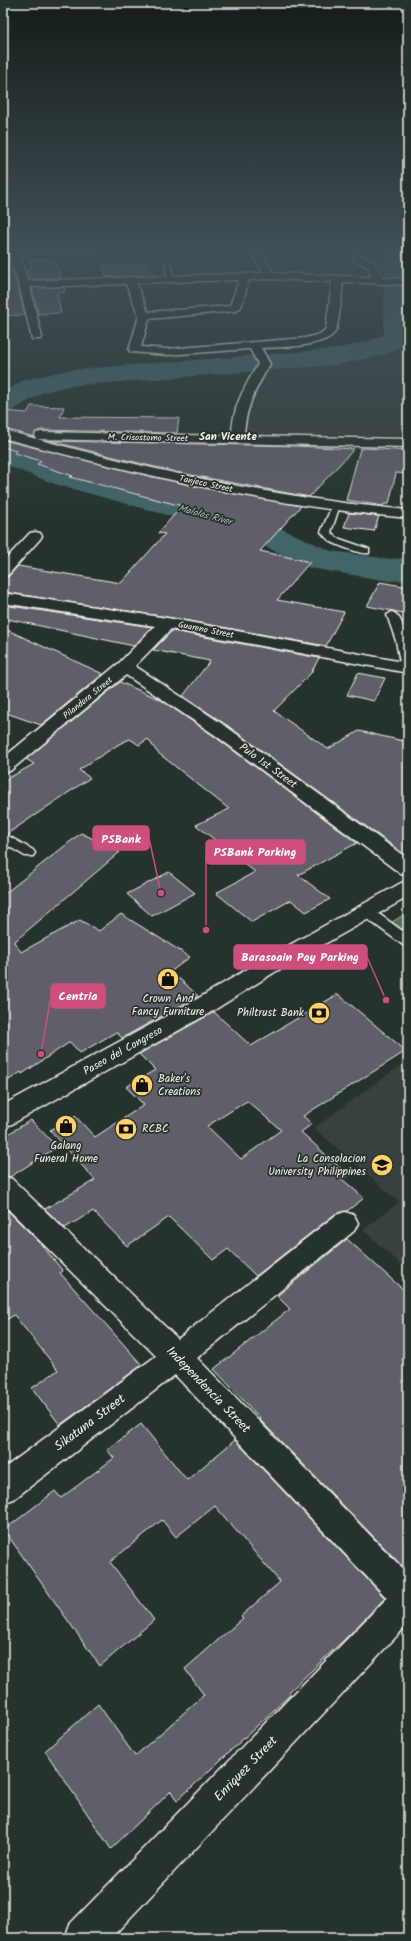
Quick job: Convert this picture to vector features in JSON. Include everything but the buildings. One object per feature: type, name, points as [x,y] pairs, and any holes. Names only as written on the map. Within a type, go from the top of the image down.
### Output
[{"type":"street","points":[[137,339],[135,350],[167,352],[254,346],[306,341],[315,339]]},
{"type":"street","points":[[238,440],[238,420],[240,408],[264,364],[254,346]]},
{"type":"street","name":"M. Crisostomo Street","points":[[5,435],[408,443]]},
{"type":"street","name":"Tanjeco Street","points":[[5,435],[107,462],[277,499],[335,508],[408,514]]},
{"type":"street","points":[[3,572],[35,536]]},
{"type":"street","name":"Guareno Street","points":[[3,598],[168,623],[407,668]]},
{"type":"street","name":"Pilandora Street","points":[[3,767],[125,667],[168,623]]},
{"type":"street","name":"Pulo 1st Street","points":[[125,667],[221,731],[408,869]]},
{"type":"street","name":"Paseo del Congreso","points":[[3,1117],[200,1008],[267,967],[408,888]]},
{"type":"street","name":"Independencia Street","points":[[3,1187],[178,1357],[408,1599]]},
{"type":"street","name":"Sikatuna Street","points":[[3,1488],[178,1357],[345,1223]]},
{"type":"street","name":"Enriquez Street","points":[[84,1938],[408,1599]]},
{"type":"lane","points":[[335,508],[326,532],[334,540],[366,551]]},
{"type":"lane","points":[[392,615],[401,636],[407,668]]},
{"type":"lane","points":[[3,837],[29,853]]},
{"type":"lane","points":[[367,912],[408,942]]},
{"type":"shaded area","points":[[402,339],[408,339],[408,436],[238,434],[247,378],[257,366],[352,358],[392,347]]},
{"type":"shaded area","name":"La Consolacion University Philippines","points":[[408,1060],[408,1271],[363,1230],[399,1202],[314,1128]]},
{"type":"green space","points":[[408,912],[408,934],[392,922]]},
{"type":"waterway","points":[[3,404],[34,386],[68,378],[335,357],[374,349],[396,339]]},
{"type":"waterway","name":"Malolos River","points":[[3,453],[66,477],[255,529],[323,560],[389,570],[408,569]]},
{"type":"place","name":"PSBank","points":[[161,893]]},
{"type":"place","name":"PSBank Parking","points":[[206,930]]},
{"type":"place","name":"Crown And Fancy Furniture","points":[[168,979]]},
{"type":"place","name":"Barasoain Pay Parking","points":[[386,1000]]},
{"type":"place","name":"Philtrust Bank","points":[[319,1013]]},
{"type":"place","name":"Centria","points":[[41,1054]]},
{"type":"place","name":"Baker's Creations","points":[[142,1085]]},
{"type":"place","name":"Galang Funeral Home","points":[[66,1126]]},
{"type":"place","name":"RCBC","points":[[126,1129]]},
{"type":"place","name":"La Consolacion University Philippines","points":[[382,1165]]},
{"type":"district","name":"San Vicente","points":[[228,437]]}]
